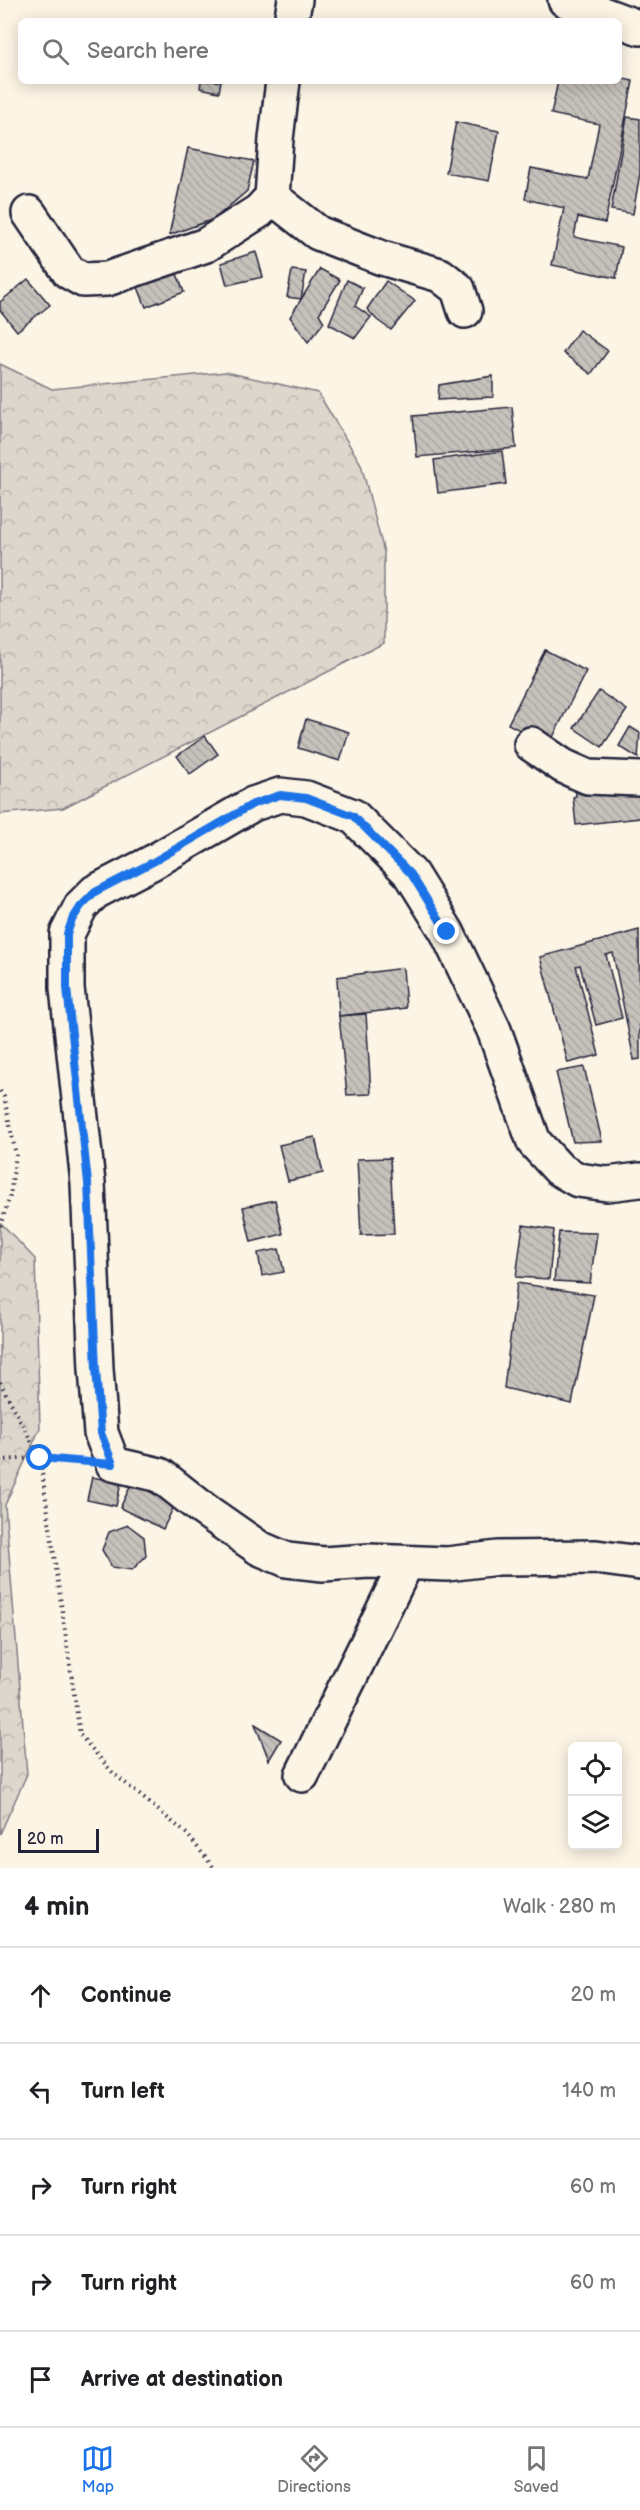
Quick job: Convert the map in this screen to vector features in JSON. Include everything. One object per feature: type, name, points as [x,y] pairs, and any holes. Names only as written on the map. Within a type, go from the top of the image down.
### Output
[{"type":"street","points":[[292,18],[295,0]]},
{"type":"street","points":[[565,0],[613,18]]},
{"type":"street","points":[[622,21],[640,28]]},
{"type":"street","points":[[30,213],[69,272],[83,280],[107,279],[206,245],[259,211],[272,197],[283,84]]},
{"type":"street","points":[[272,197],[318,233],[382,258],[440,274],[458,289],[465,311]]},
{"type":"street","points":[[531,744],[563,766],[588,777],[640,779]]},
{"type":"street","points":[[640,1180],[608,1184],[578,1180],[559,1169],[534,1142],[494,1030],[447,932],[411,874],[353,816],[306,798],[280,795],[253,804],[153,862],[95,892],[81,906],[67,934],[67,988],[88,1183],[100,1422],[101,1433],[113,1464],[160,1474],[203,1509],[259,1548],[287,1560],[323,1564],[369,1561],[447,1564],[498,1558],[596,1557],[640,1563]]},
{"type":"street","points":[[302,1775],[406,1563]]},
{"type":"path","points":[[0,1091],[4,1097],[16,1155],[10,1196],[0,1227]]},
{"type":"path","points":[[0,1382],[40,1458],[80,1734],[113,1773],[187,1834],[214,1868]]},
{"type":"path","points":[[0,1460],[40,1458],[113,1464]]},
{"type":"green space","points":[[0,364],[52,389],[226,372],[318,393],[361,464],[384,552],[384,643],[63,808],[0,814]]},
{"type":"green space","points":[[0,1222],[35,1259],[40,1428],[5,1505],[27,1774],[0,1834]]},
{"type":"building","points":[[622,79],[633,81],[605,223],[578,217],[574,237],[622,247],[616,278],[552,265],[564,208],[525,199],[531,168],[588,179],[599,124],[551,114],[557,84],[622,84]]},
{"type":"building","points":[[201,84],[220,84],[219,92],[200,88]]},
{"type":"building","points":[[627,117],[640,119],[640,173],[633,214],[611,210]]},
{"type":"building","points":[[456,122],[499,131],[489,181],[446,173]]},
{"type":"building","points":[[188,148],[254,161],[247,191],[214,219],[169,235]]},
{"type":"building","points":[[256,252],[263,277],[227,285],[221,263]]},
{"type":"building","points":[[172,261],[184,292],[146,307],[133,275]]},
{"type":"building","points":[[320,269],[340,280],[319,314],[324,322],[308,342],[290,317]]},
{"type":"building","points":[[292,270],[306,272],[301,299],[287,297]]},
{"type":"building","points":[[28,279],[50,305],[17,331],[0,310],[0,302]]},
{"type":"building","points":[[347,280],[363,288],[355,306],[371,317],[355,338],[329,324]]},
{"type":"building","points":[[386,281],[415,301],[391,330],[367,309]]},
{"type":"building","points":[[579,330],[608,351],[591,374],[563,353]]},
{"type":"building","points":[[493,376],[493,397],[438,400],[439,385]]},
{"type":"building","points":[[512,407],[516,448],[417,457],[413,416]]},
{"type":"building","points":[[502,451],[506,484],[438,493],[434,460]]},
{"type":"building","points":[[545,650],[586,671],[549,745],[508,724]]},
{"type":"building","points":[[599,691],[627,710],[602,747],[574,728]]},
{"type":"building","points":[[306,719],[349,732],[340,761],[298,748]]},
{"type":"building","points":[[630,727],[640,733],[638,758],[619,746]]},
{"type":"building","points":[[205,736],[218,754],[190,774],[177,756]]},
{"type":"building","points":[[575,786],[640,789],[640,818],[576,825],[573,797],[576,796]]},
{"type":"building","points":[[639,930],[640,1059],[634,1060],[613,953],[606,955],[622,1018],[596,1025],[580,965],[576,966],[599,1055],[568,1063],[540,957]]},
{"type":"building","points":[[403,968],[406,1008],[339,1016],[337,977]]},
{"type":"building","points":[[366,1014],[371,1094],[347,1095],[339,1016]]},
{"type":"building","points":[[584,1067],[602,1141],[573,1142],[556,1072]]},
{"type":"building","points":[[315,1137],[323,1173],[288,1181],[279,1145]]},
{"type":"building","points":[[390,1158],[394,1234],[361,1235],[357,1159]]},
{"type":"building","points":[[275,1200],[283,1234],[251,1242],[243,1207]]},
{"type":"building","points":[[523,1225],[554,1230],[549,1279],[516,1277]]},
{"type":"building","points":[[559,1232],[597,1233],[590,1283],[554,1281]]},
{"type":"building","points":[[279,1249],[284,1272],[262,1276],[258,1253]]},
{"type":"building","points":[[517,1283],[594,1295],[572,1404],[504,1388]]},
{"type":"building","points":[[92,1477],[121,1483],[116,1506],[87,1500]]},
{"type":"building","points":[[132,1483],[175,1504],[163,1529],[120,1508]]},
{"type":"building","points":[[128,1525],[144,1537],[146,1556],[132,1570],[112,1567],[102,1550],[109,1532]]},
{"type":"building","points":[[255,1724],[281,1740],[269,1760]]},
{"type":"route","points":[[40,1458],[113,1464],[101,1433],[88,1183],[67,988],[67,934],[81,906],[95,892],[153,862],[253,804],[280,795],[306,798],[353,816],[411,874],[447,932]]}]
